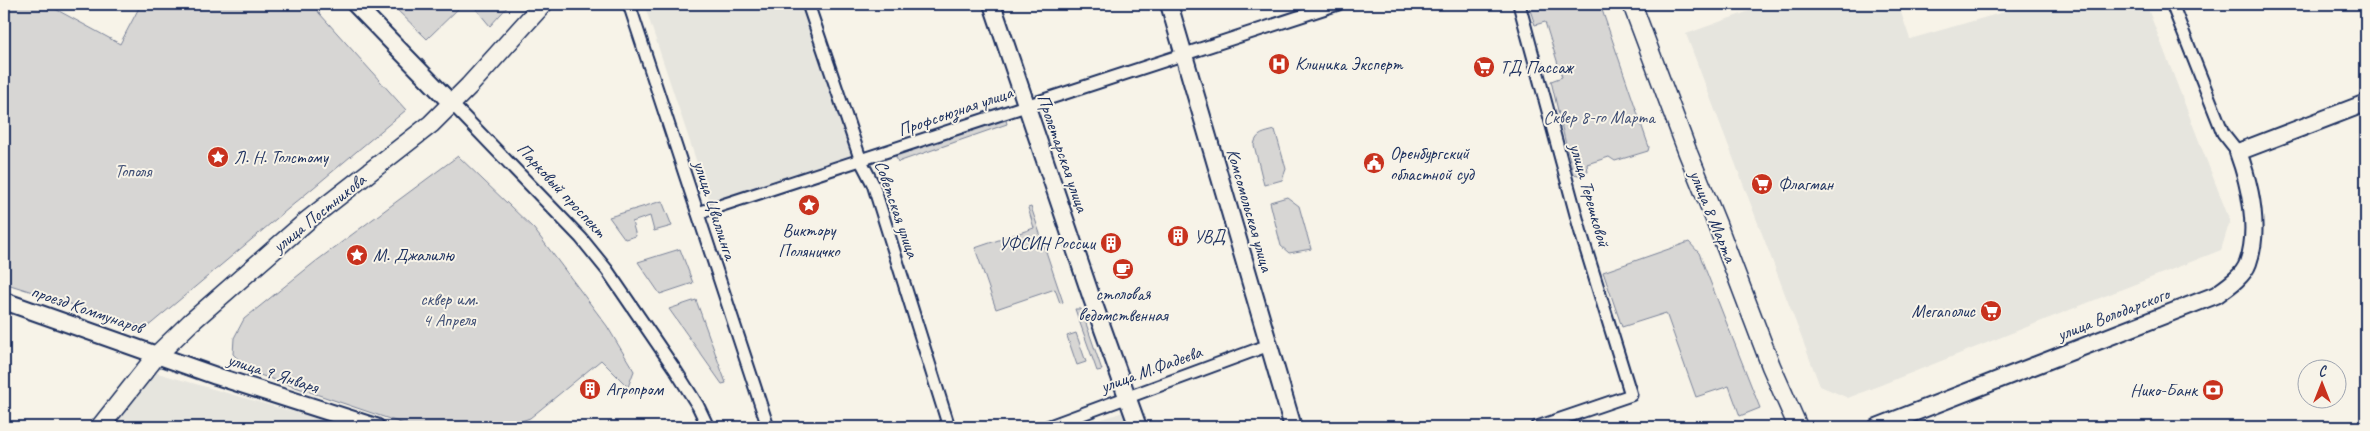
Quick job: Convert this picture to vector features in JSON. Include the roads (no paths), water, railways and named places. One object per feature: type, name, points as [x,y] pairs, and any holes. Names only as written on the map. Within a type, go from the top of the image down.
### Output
[{"type":"main road","name":"Парковый проспект","points":[[355,4],[452,104]]},
{"type":"main road","name":"улица Постникова","points":[[100,427],[157,355],[248,270],[431,124],[452,104],[543,4]]},
{"type":"main road","name":"Пролетарская улица","points":[[992,4],[1091,296],[1138,427]]},
{"type":"main road","name":"Комсомольская улица","points":[[1169,4],[1293,427]]},
{"type":"main road","name":"улица 8 Марта","points":[[1632,4],[1768,358],[1798,427]]},
{"type":"main road","points":[[2238,152],[2366,103]]},
{"type":"main road","name":"улица Володарского","points":[[1877,427],[2216,295],[2235,281],[2248,264],[2252,241],[2252,215],[2246,176],[2238,152]]},
{"type":"main road","name":"проезд Коммунаров","points":[[4,301],[157,355]]},
{"type":"main road","name":"улица 9 Января","points":[[157,355],[216,376],[376,427]]},
{"type":"street","name":"улица Цвиллинга","points":[[629,4],[768,427]]},
{"type":"street","name":"Советская улица","points":[[808,4],[861,161],[873,184],[949,427]]},
{"type":"street","name":"Профсоюзная улица","points":[[698,213],[1338,4]]},
{"type":"street","name":"улица Терешковой","points":[[1518,4],[1581,233],[1631,395],[1537,427]]},
{"type":"street","points":[[2172,4],[2223,134],[2238,152]]},
{"type":"street","name":"Парковый проспект","points":[[452,104],[582,238],[607,270],[673,366],[698,406],[708,427]]},
{"type":"street","name":"улица М.Фадеева","points":[[1046,427],[1269,345]]},
{"type":"place","name":"Клиника Эксперт","points":[[1279,64]]},
{"type":"place","name":"ТД Пассаж","points":[[1484,67]]},
{"type":"place","name":"Л. Н. Толстому","points":[[218,157]]},
{"type":"place","name":"Оренбургский областной суд","points":[[1374,163]]},
{"type":"place","name":"Флагман","points":[[1762,184]]},
{"type":"place","name":"Виктору Поляничко","points":[[809,205]]},
{"type":"place","name":"УВД","points":[[1178,236]]},
{"type":"place","name":"УФСИН России","points":[[1111,243]]},
{"type":"place","name":"М. Джалилю","points":[[357,255]]},
{"type":"place","name":"столовая ведомственная","points":[[1123,269]]},
{"type":"place","name":"Мегаполис","points":[[1991,311]]},
{"type":"place","name":"Агропром","points":[[590,389]]},
{"type":"place","name":"Нико-Банк","points":[[2213,390]]},
{"type":"park label","name":"Сквер 8-го Марта","points":[[1599,117]]},
{"type":"park label","name":"Тополя","points":[[133,171]]},
{"type":"park label","name":"сквер им. 4 Апреля","points":[[449,309]]}]
